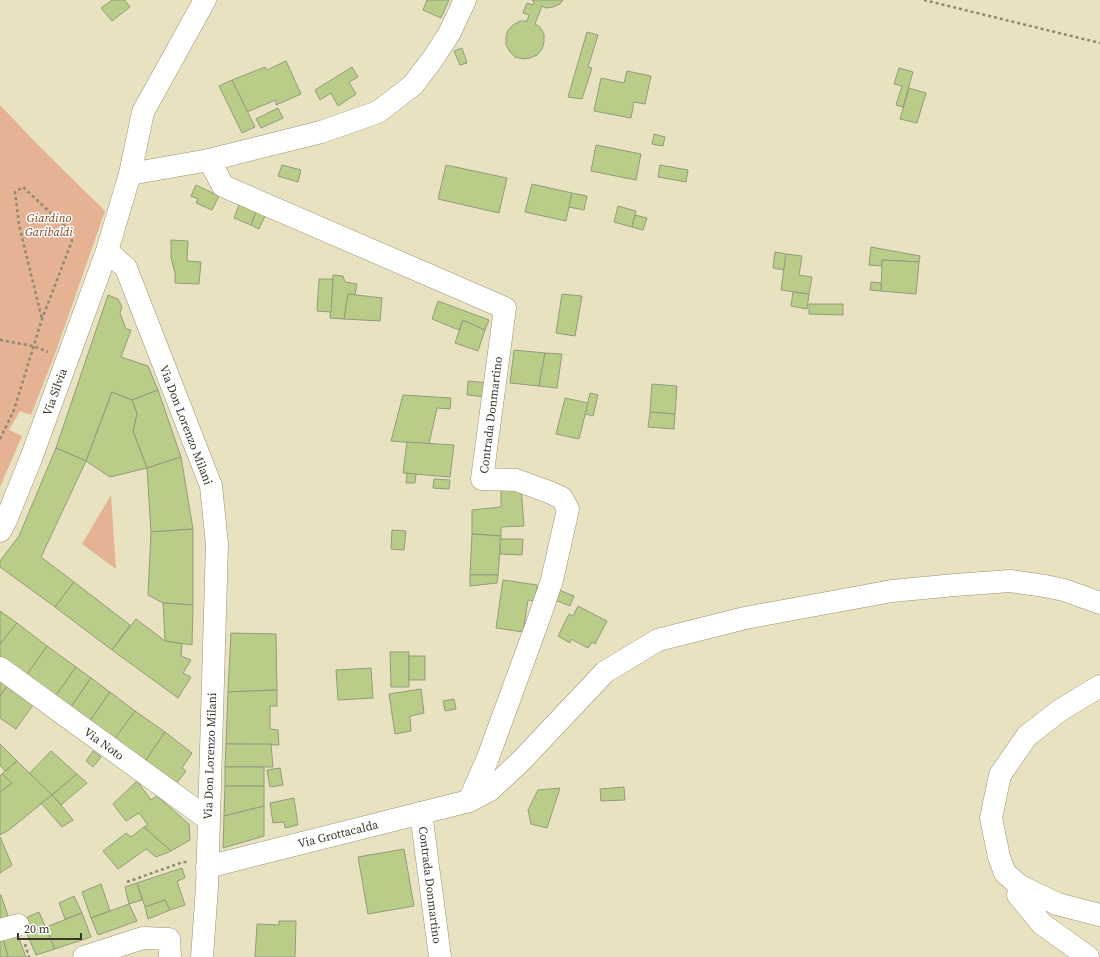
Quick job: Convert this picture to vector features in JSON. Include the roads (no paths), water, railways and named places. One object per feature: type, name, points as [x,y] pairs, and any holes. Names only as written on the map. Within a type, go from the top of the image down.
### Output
[{"type":"street","points":[[107,251],[130,174],[143,112],[205,0]]},
{"type":"street","points":[[130,174],[209,160],[321,132],[378,112],[413,85],[449,34],[465,0]]},
{"type":"street","name":"Contrada Donmartino","points":[[209,160],[223,186],[504,308],[482,479],[516,480],[562,498],[568,509],[552,580],[487,760],[470,801]]},
{"type":"street","name":"Via Silvia","points":[[0,532],[30,461],[107,251]]},
{"type":"street","name":"Via Don Lorenzo Milani","points":[[107,251],[126,268],[211,486],[217,544],[207,887],[202,957]]},
{"type":"street","name":"Via Grottacalda","points":[[207,864],[470,801],[490,790],[516,766],[605,672],[658,640],[745,618],[892,591],[955,584],[1010,581],[1064,590],[1100,603]]},
{"type":"street","name":"Via Noto","points":[[0,668],[208,819]]},
{"type":"street","points":[[1100,686],[1059,711],[1027,736],[1000,775],[991,818],[999,857],[1005,873],[1020,886],[1058,904],[1100,915]]},
{"type":"street","name":"Contrada Donmartino","points":[[421,813],[440,957]]},
{"type":"street","points":[[1020,886],[1018,895],[1042,924],[1058,937],[1088,957]]},
{"type":"street","points":[[86,957],[143,938],[170,939],[170,957]]},
{"type":"park label","name":"Giardino Garibaldi","points":[[49,225]]}]
